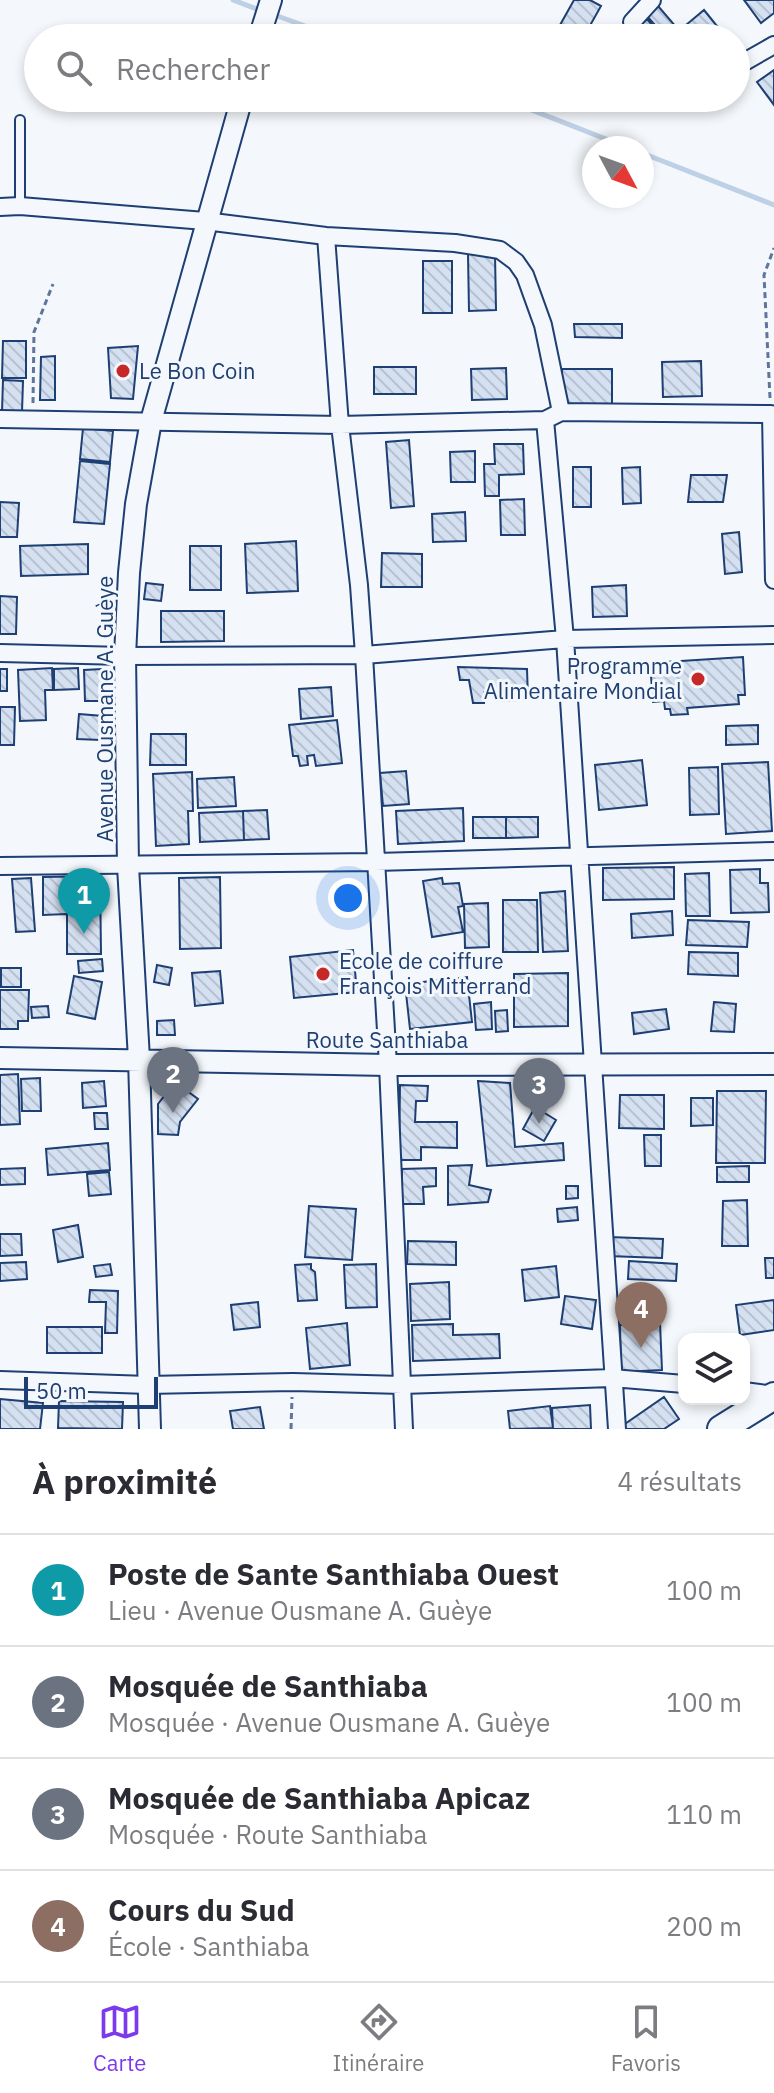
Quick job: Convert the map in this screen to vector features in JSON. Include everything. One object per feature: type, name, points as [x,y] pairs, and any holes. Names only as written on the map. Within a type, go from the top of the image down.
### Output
[{"type":"main road","points":[[730,1427],[774,1396]]},
{"type":"street","points":[[632,22],[652,0]]},
{"type":"street","points":[[750,59],[774,45]]},
{"type":"street","name":"Avenue Ousmane A. Guèye","points":[[150,1429],[139,1059],[128,866],[125,656],[132,541],[151,421],[238,112]]},
{"type":"street","points":[[0,207],[205,221],[326,236],[455,243],[507,254],[525,275],[543,325],[561,412]]},
{"type":"street","points":[[326,236],[340,425],[364,655],[388,1065],[404,1429]]},
{"type":"street","points":[[0,419],[340,425],[545,420],[561,412],[771,414],[774,580]]},
{"type":"street","points":[[545,420],[565,639],[617,1429]]},
{"type":"street","points":[[0,653],[364,655],[565,639],[774,635]]},
{"type":"street","points":[[0,866],[376,862],[774,851]]},
{"type":"street","name":"Route Santhiaba","points":[[0,1058],[388,1065],[774,1064]]},
{"type":"street","points":[[0,1380],[148,1385],[293,1382],[402,1385],[658,1376],[678,1382]]},
{"type":"street","points":[[750,1392],[774,1396]]},
{"type":"lane","points":[[20,120],[20,206]]},
{"type":"path","points":[[771,414],[764,275],[774,248]]},
{"type":"path","points":[[33,419],[34,332],[53,284]]},
{"type":"path","points":[[291,1429],[293,1382]]},
{"type":"building","points":[[574,0],[590,0],[601,6],[591,24],[561,24]]},
{"type":"building","points":[[744,0],[774,0],[774,13],[761,23]]},
{"type":"building","points":[[658,6],[674,24],[654,24],[647,16]]},
{"type":"building","points":[[704,10],[715,24],[687,24]]},
{"type":"building","points":[[774,70],[774,105],[757,82]]},
{"type":"building","points":[[468,254],[495,254],[496,310],[469,311]]},
{"type":"building","points":[[423,261],[452,261],[452,313],[423,313]]},
{"type":"building","points":[[574,324],[622,324],[622,338],[575,337]]},
{"type":"building","points":[[3,341],[26,341],[26,378],[2,378]]},
{"type":"building","points":[[138,346],[133,399],[111,398],[108,348]]},
{"type":"building","points":[[55,356],[55,400],[40,400],[41,357]]},
{"type":"building","points":[[701,361],[702,396],[663,397],[662,362]]},
{"type":"building","points":[[374,367],[416,367],[416,394],[374,394]]},
{"type":"building","points":[[506,368],[507,399],[472,400],[471,369]]},
{"type":"building","points":[[562,369],[612,369],[612,404],[562,405]]},
{"type":"building","points":[[3,380],[23,381],[22,412],[2,412]]},
{"type":"building","points":[[83,428],[113,431],[110,462],[80,459]]},
{"type":"building","points":[[409,440],[414,506],[391,508],[386,442]]},
{"type":"building","points":[[494,444],[523,444],[524,474],[499,475],[499,496],[485,496],[484,464],[495,464]]},
{"type":"building","points":[[475,451],[475,482],[451,482],[450,452]]},
{"type":"building","points":[[80,461],[110,464],[104,524],[74,522]]},
{"type":"building","points":[[573,467],[591,467],[591,507],[573,507]]},
{"type":"building","points":[[640,467],[641,503],[623,504],[622,468]]},
{"type":"building","points":[[691,475],[727,475],[723,502],[688,502]]},
{"type":"building","points":[[524,499],[525,535],[501,535],[500,500]]},
{"type":"building","points":[[0,502],[19,503],[17,537],[0,537]]},
{"type":"building","points":[[465,512],[466,541],[433,542],[432,514]]},
{"type":"building","points":[[739,532],[742,572],[725,574],[722,534]]},
{"type":"building","points":[[296,541],[298,591],[247,593],[245,544]]},
{"type":"building","points":[[88,544],[88,574],[21,576],[20,546]]},
{"type":"building","points":[[190,546],[221,546],[221,590],[190,590]]},
{"type":"building","points":[[382,553],[422,554],[422,587],[381,587]]},
{"type":"building","points":[[146,583],[163,585],[161,601],[144,599]]},
{"type":"building","points":[[626,585],[627,616],[593,617],[592,587]]},
{"type":"building","points":[[0,596],[17,597],[16,634],[0,634]]},
{"type":"building","points":[[161,611],[224,611],[224,641],[161,642]]},
{"type":"building","name":"Programme Alimentaire Mondial","points":[[743,657],[745,695],[738,695],[739,704],[687,708],[688,714],[671,715],[670,709],[665,709],[664,701],[653,702],[650,663]]},
{"type":"building","points":[[458,667],[527,669],[528,699],[504,701],[502,693],[484,692],[484,703],[473,703],[469,680],[460,680]]},
{"type":"building","points":[[52,668],[53,690],[45,690],[46,720],[20,721],[18,670]]},
{"type":"building","points":[[78,668],[79,689],[54,690],[54,669]]},
{"type":"building","points":[[0,669],[7,669],[7,691],[0,691]]},
{"type":"building","points":[[102,669],[103,701],[85,701],[84,670]]},
{"type":"building","points":[[331,687],[333,716],[301,719],[299,689]]},
{"type":"building","points":[[0,707],[15,707],[14,745],[0,745]]},
{"type":"building","points":[[79,714],[103,716],[101,740],[77,739]]},
{"type":"building","points":[[337,720],[342,763],[316,766],[314,755],[307,756],[308,765],[300,766],[298,756],[293,756],[289,725]]},
{"type":"building","points":[[758,725],[758,744],[726,745],[726,726]]},
{"type":"building","points":[[151,734],[186,734],[186,765],[150,765]]},
{"type":"building","points":[[642,760],[647,805],[599,810],[595,765]]},
{"type":"building","points":[[768,762],[772,831],[726,834],[722,764]]},
{"type":"building","points":[[718,767],[719,814],[690,815],[689,768]]},
{"type":"building","points":[[406,771],[409,804],[383,806],[380,773]]},
{"type":"building","points":[[192,772],[193,811],[188,811],[189,844],[156,846],[153,774]]},
{"type":"building","points":[[234,777],[236,806],[198,808],[197,779]]},
{"type":"building","points":[[463,808],[464,841],[398,844],[396,811]]},
{"type":"building","points":[[267,810],[269,839],[244,840],[243,811]]},
{"type":"building","points":[[243,811],[244,840],[200,842],[199,813]]},
{"type":"building","points":[[473,817],[506,817],[506,838],[473,838]]},
{"type":"building","points":[[506,817],[538,817],[538,837],[506,838]]},
{"type":"building","points":[[674,867],[674,899],[603,900],[603,868]]},
{"type":"building","points":[[760,869],[760,883],[768,883],[769,912],[731,913],[730,870]]},
{"type":"building","points":[[709,873],[710,916],[686,916],[685,874]]},
{"type":"building","points":[[100,876],[101,954],[67,954],[67,914],[43,915],[43,877]]},
{"type":"building","points":[[220,877],[221,948],[180,949],[179,878]]},
{"type":"building","points":[[31,878],[35,931],[16,932],[12,879]]},
{"type":"building","points":[[442,878],[443,884],[459,883],[463,906],[458,907],[463,932],[432,937],[423,881]]},
{"type":"building","points":[[565,891],[568,951],[543,952],[540,893]]},
{"type":"building","points":[[503,900],[537,900],[538,952],[503,952]]},
{"type":"building","points":[[488,903],[489,947],[465,948],[464,904]]},
{"type":"building","points":[[672,911],[673,935],[632,938],[631,914]]},
{"type":"building","points":[[688,920],[749,922],[747,947],[686,945]]},
{"type":"building","name":"Ecole de coiffure François Mitterrand","points":[[353,950],[357,992],[294,998],[290,957]]},
{"type":"building","points":[[689,952],[738,953],[738,976],[688,974]]},
{"type":"building","points":[[102,959],[103,971],[79,973],[78,961]]},
{"type":"building","points":[[157,965],[172,968],[169,985],[154,982]]},
{"type":"building","points":[[1,968],[21,968],[21,987],[1,987]]},
{"type":"building","points":[[220,971],[223,1003],[195,1006],[192,973]]},
{"type":"building","points":[[568,973],[568,1026],[514,1027],[514,974]]},
{"type":"building","points":[[74,976],[102,982],[95,1019],[67,1013]]},
{"type":"building","points":[[467,977],[472,1022],[410,1029],[405,984]]},
{"type":"building","points":[[0,990],[29,990],[28,1021],[18,1021],[18,1029],[0,1029]]},
{"type":"building","points":[[491,1002],[492,1029],[476,1030],[474,1004]]},
{"type":"building","points":[[714,1002],[736,1004],[734,1032],[711,1031]]},
{"type":"building","points":[[48,1006],[49,1017],[32,1018],[31,1007]]},
{"type":"building","points":[[666,1009],[669,1029],[634,1034],[632,1013]]},
{"type":"building","points":[[507,1010],[508,1031],[496,1032],[495,1011]]},
{"type":"building","points":[[174,1020],[175,1035],[157,1035],[157,1021]]},
{"type":"building","points":[[18,1074],[20,1124],[0,1125],[0,1075]]},
{"type":"building","points":[[40,1078],[41,1111],[22,1111],[21,1079]]},
{"type":"building","points":[[104,1081],[106,1106],[83,1108],[82,1083]]},
{"type":"building","points":[[478,1081],[510,1083],[515,1147],[563,1143],[564,1160],[487,1166]]},
{"type":"building","points":[[175,1082],[198,1099],[180,1122],[178,1135],[158,1134],[158,1104]]},
{"type":"building","points":[[400,1085],[428,1086],[427,1101],[416,1101],[415,1122],[457,1122],[457,1148],[421,1147],[421,1160],[399,1160]]},
{"type":"building","points":[[717,1091],[766,1091],[765,1163],[716,1163]]},
{"type":"building","points":[[620,1095],[664,1095],[664,1129],[619,1128]]},
{"type":"building","points":[[691,1098],[713,1098],[713,1125],[691,1126]]},
{"type":"building","points":[[535,1107],[556,1120],[544,1141],[523,1129]]},
{"type":"building","points":[[94,1113],[107,1113],[108,1129],[95,1129]]},
{"type":"building","points":[[644,1135],[661,1135],[661,1166],[645,1166]]},
{"type":"building","points":[[108,1143],[110,1170],[48,1175],[46,1149]]},
{"type":"building","points":[[472,1165],[469,1185],[491,1190],[488,1202],[448,1205],[448,1166]]},
{"type":"building","points":[[749,1166],[749,1182],[717,1182],[717,1167]]},
{"type":"building","points":[[25,1168],[25,1184],[0,1185],[0,1169]]},
{"type":"building","points":[[436,1168],[436,1186],[423,1187],[424,1204],[402,1204],[402,1169]]},
{"type":"building","points":[[109,1172],[111,1194],[89,1196],[87,1174]]},
{"type":"building","points":[[566,1186],[578,1186],[578,1198],[566,1199]]},
{"type":"building","points":[[747,1200],[748,1246],[722,1246],[723,1201]]},
{"type":"building","points":[[309,1206],[356,1209],[352,1260],[305,1257]]},
{"type":"building","points":[[577,1207],[578,1220],[558,1222],[557,1209]]},
{"type":"building","points":[[78,1225],[83,1257],[58,1262],[53,1230]]},
{"type":"building","points":[[0,1234],[21,1234],[22,1255],[0,1256]]},
{"type":"building","points":[[609,1237],[663,1239],[662,1258],[608,1256]]},
{"type":"building","points":[[408,1241],[456,1242],[456,1265],[407,1264]]},
{"type":"building","points":[[765,1258],[774,1258],[774,1278],[766,1278]]},
{"type":"building","points":[[629,1261],[677,1264],[676,1281],[628,1279]]},
{"type":"building","points":[[26,1262],[27,1279],[0,1281],[0,1263]]},
{"type":"building","points":[[110,1264],[112,1275],[96,1277],[94,1266]]},
{"type":"building","points":[[311,1264],[315,1272],[317,1300],[298,1301],[295,1265]]},
{"type":"building","points":[[376,1264],[377,1307],[346,1308],[344,1265]]},
{"type":"building","points":[[556,1266],[559,1297],[525,1301],[522,1270]]},
{"type":"building","points":[[449,1282],[450,1319],[411,1321],[410,1284]]},
{"type":"building","points":[[90,1290],[118,1291],[117,1333],[105,1333],[106,1302],[89,1302]]},
{"type":"building","points":[[565,1296],[596,1300],[592,1329],[561,1324]]},
{"type":"building","points":[[774,1300],[774,1330],[740,1333],[736,1305]]},
{"type":"building","points":[[258,1302],[260,1327],[234,1330],[231,1305]]},
{"type":"building","points":[[347,1323],[350,1365],[310,1369],[306,1328]]},
{"type":"building","points":[[660,1323],[662,1370],[621,1372],[620,1325]]},
{"type":"building","points":[[453,1324],[453,1335],[499,1334],[500,1358],[413,1361],[412,1325]]},
{"type":"building","points":[[47,1327],[102,1327],[102,1353],[47,1353]]},
{"type":"building","points":[[664,1397],[679,1419],[664,1429],[624,1429],[622,1426]]},
{"type":"building","points":[[0,1399],[43,1403],[40,1429],[0,1429]]},
{"type":"building","points":[[59,1401],[123,1402],[122,1429],[58,1428]]},
{"type":"building","points":[[590,1405],[591,1429],[553,1429],[552,1408]]},
{"type":"building","points":[[550,1406],[553,1428],[510,1429],[508,1411]]},
{"type":"building","points":[[260,1407],[264,1429],[233,1429],[230,1411]]},
{"type":"waterway","points":[[233,0],[262,11]]},
{"type":"waterway","points":[[272,14],[300,24]]},
{"type":"waterway","points":[[537,112],[598,136]]},
{"type":"waterway","points":[[654,158],[774,205]]},
{"type":"place","name":"Le Bon Coin","points":[[123,371]]},
{"type":"place","name":"Programme Alimentaire Mondial","points":[[698,679]]},
{"type":"place","name":"Poste de Sante Santhiaba Ouest","points":[[84,934]]},
{"type":"place","name":"Ecole de coiffure François Mitterrand","points":[[323,974]]},
{"type":"place","name":"Mosquée de Santhiaba","points":[[173,1113]]},
{"type":"place","name":"Mosquée de Santhiaba Apicaz","points":[[539,1124]]},
{"type":"place","name":"Cours du Sud","points":[[641,1348]]}]
